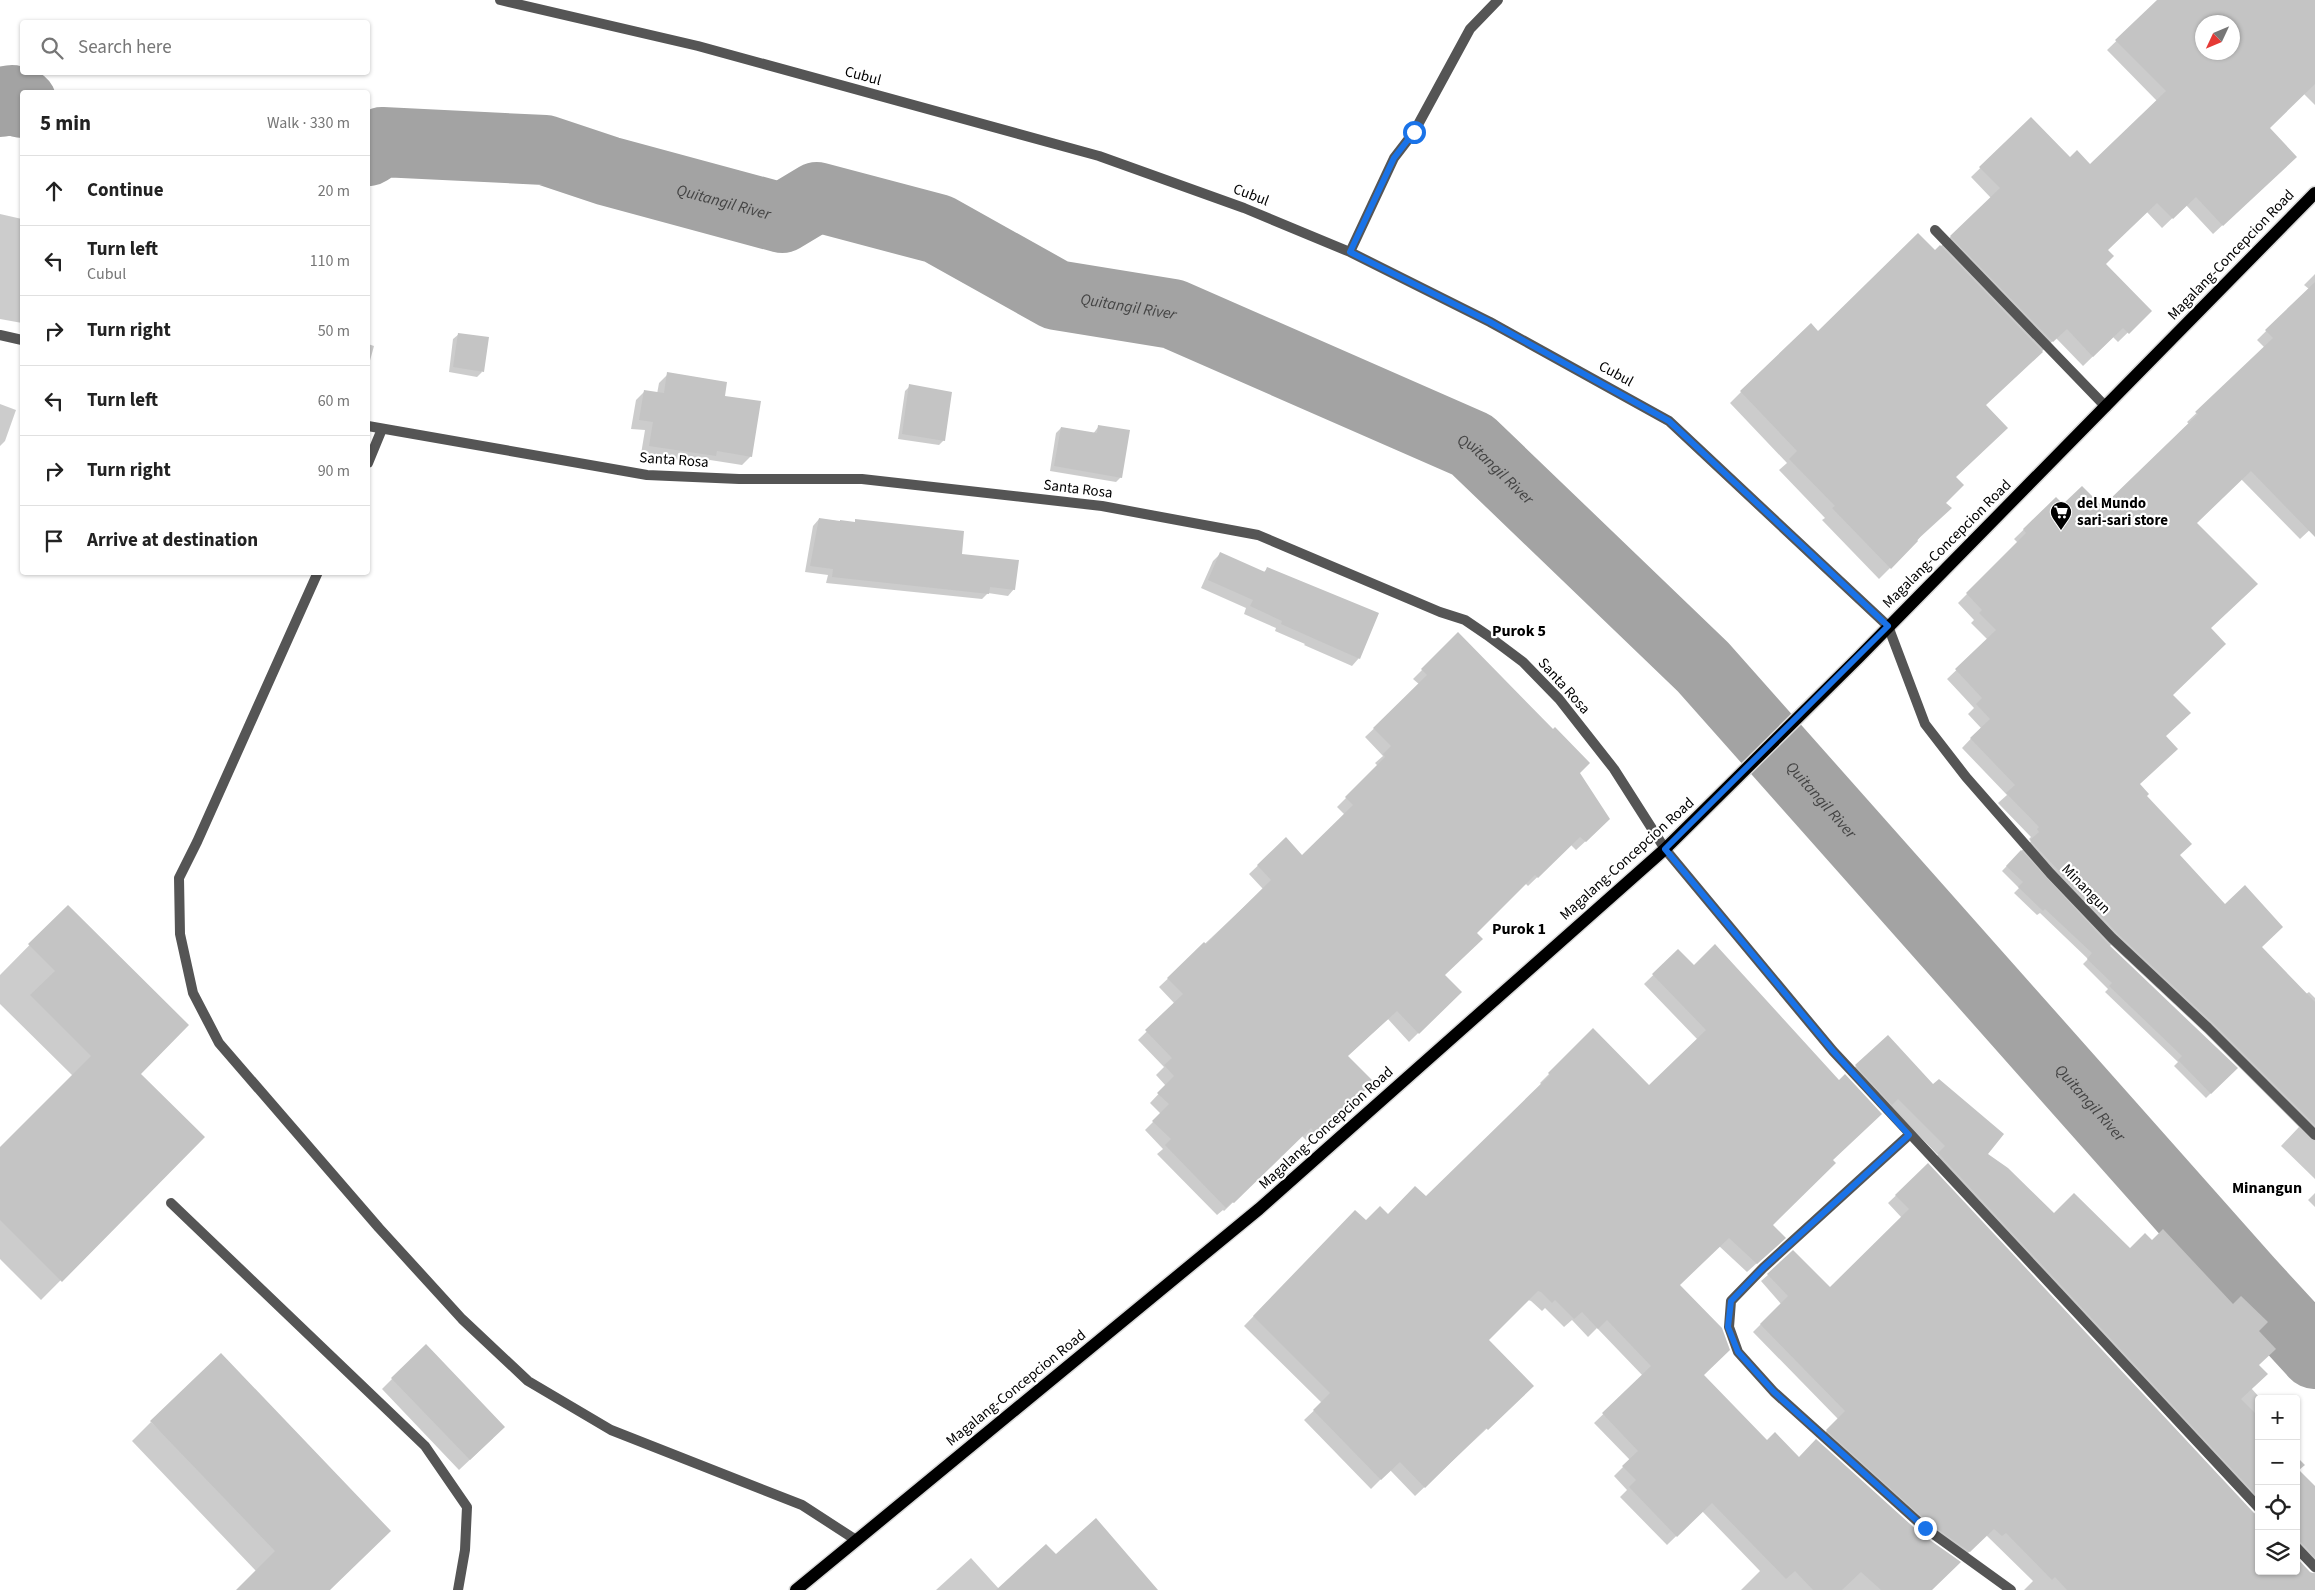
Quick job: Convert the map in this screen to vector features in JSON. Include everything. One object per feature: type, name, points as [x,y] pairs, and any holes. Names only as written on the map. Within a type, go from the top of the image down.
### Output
[{"type":"main road","name":"Magalang-Concepcion Road","points":[[796,1590],[1259,1209],[1665,849],[1859,657],[2315,193]]},
{"type":"street","name":"Cubul","points":[[500,0],[698,46],[1099,156],[1244,208],[1350,252],[1490,322],[1669,421],[1888,626]]},
{"type":"street","points":[[544,11],[546,0]]},
{"type":"street","points":[[1350,252],[1394,158],[1414,132],[1470,29],[1498,0]]},
{"type":"street","points":[[1935,230],[2106,406]]},
{"type":"street","points":[[0,335],[20,340]]},
{"type":"street","name":"Santa Rosa","points":[[370,427],[647,475],[739,479],[862,479],[1102,506],[1258,535],[1440,612],[1465,620],[1523,662],[1559,700],[1614,769],[1665,849],[1833,1051],[1909,1135],[2255,1504]]},
{"type":"street","points":[[370,458],[382,430]]},
{"type":"street","points":[[317,575],[179,878],[180,934],[193,993],[219,1043],[379,1228],[462,1319],[528,1381],[611,1430],[802,1506],[856,1540]]},
{"type":"street","name":"Minangun","points":[[1888,626],[1925,724],[1966,777],[2050,873],[2112,938],[2208,1028],[2315,1135]]},
{"type":"street","points":[[1909,1135],[1763,1268],[1731,1301],[1728,1327],[1738,1352],[1774,1392],[1925,1528],[2011,1590]]},
{"type":"street","points":[[171,1202],[424,1446],[468,1507],[465,1550],[458,1590]]},
{"type":"street","points":[[2300,1552],[2315,1567]]},
{"type":"building","points":[[2157,0],[2315,0],[2315,84],[2270,128],[2297,157],[2223,226],[2196,197],[2173,219],[2157,203],[2108,250],[2114,256],[2106,264],[2152,311],[2129,334],[2123,328],[2093,357],[2067,329],[2053,342],[1950,236],[2000,188],[1979,167],[2031,117],[2070,157],[2077,150],[2090,164],[2166,91],[2115,40]]},
{"type":"building","points":[[1918,233],[1935,250],[1940,245],[2043,352],[1986,405],[2008,428],[1956,477],[1964,485],[1946,503],[1952,508],[1917,540],[1891,569],[1832,508],[1835,506],[1789,459],[1797,451],[1740,391],[1811,323],[1818,331]]},
{"type":"building","points":[[2315,282],[2315,537],[2251,471],[2197,523],[2258,584],[2211,628],[2226,644],[2173,695],[2191,713],[2166,736],[2178,749],[2140,784],[2149,794],[2147,796],[2192,844],[2180,855],[2225,904],[2245,885],[2283,927],[2262,947],[2315,1002],[2315,1125],[2213,1023],[2117,933],[2030,840],[2039,832],[2037,829],[2039,827],[2006,793],[2015,785],[1970,738],[1990,719],[1976,704],[1982,698],[1955,669],[1996,630],[1979,613],[1982,610],[1966,593],[2026,533],[2023,529],[2056,497],[2063,504],[2082,486],[2102,506],[2106,503],[2198,414],[2195,412],[2273,338],[2265,330]]},
{"type":"building","points":[[458,333],[489,337],[484,372],[453,367]]},
{"type":"building","points":[[667,372],[727,382],[725,396],[761,401],[752,457],[717,451],[716,456],[649,446],[653,422],[639,420],[644,390],[664,393]]},
{"type":"building","points":[[909,384],[952,392],[945,441],[902,434]]},
{"type":"building","points":[[1098,425],[1130,430],[1122,478],[1054,466],[1061,427],[1097,433]]},
{"type":"building","points":[[819,518],[855,522],[855,519],[964,531],[962,554],[1019,560],[1015,590],[990,587],[989,594],[832,577],[833,569],[810,566]]},
{"type":"building","points":[[1220,552],[1265,572],[1267,567],[1379,613],[1360,659],[1281,624],[1282,621],[1250,606],[1253,600],[1208,580]]},
{"type":"building","points":[[1458,632],[1553,729],[1555,727],[1590,763],[1580,773],[1610,819],[1586,842],[1580,837],[1538,878],[1535,875],[1477,933],[1483,939],[1445,975],[1462,992],[1419,1034],[1397,1011],[1348,1056],[1374,1082],[1317,1135],[1311,1128],[1234,1203],[1232,1202],[1226,1208],[1165,1145],[1171,1139],[1152,1121],[1169,1104],[1157,1093],[1174,1076],[1164,1065],[1172,1058],[1145,1030],[1183,994],[1167,978],[1204,942],[1206,944],[1271,880],[1257,865],[1286,837],[1302,855],[1353,805],[1345,797],[1385,757],[1383,754],[1391,746],[1373,728],[1427,675],[1421,669]]},
{"type":"building","points":[[2021,850],[2107,943],[2238,1068],[2211,1094],[2178,1060],[2182,1056],[2109,986],[2112,983],[2087,959],[2092,953],[2045,909],[2043,911],[2018,887],[2023,882],[2006,866]]},
{"type":"building","points":[[68,905],[189,1025],[141,1074],[205,1137],[62,1282],[0,1220],[0,1147],[91,1056],[30,995],[55,971],[28,944]]},
{"type":"building","points":[[1715,944],[1839,1080],[1845,1074],[1882,1114],[1833,1160],[1836,1163],[1773,1225],[1786,1238],[1757,1264],[1729,1238],[1680,1285],[1722,1328],[1730,1350],[1704,1375],[1767,1440],[1775,1432],[1799,1457],[1816,1439],[1920,1533],[1961,1562],[1932,1590],[1881,1590],[1861,1572],[1842,1590],[1813,1590],[1795,1571],[1786,1579],[1712,1503],[1677,1537],[1629,1487],[1636,1480],[1622,1466],[1638,1451],[1602,1413],[1651,1366],[1607,1320],[1598,1329],[1582,1312],[1574,1319],[1555,1300],[1552,1303],[1541,1292],[1538,1291],[1489,1340],[1534,1386],[1488,1430],[1486,1428],[1425,1488],[1400,1462],[1381,1480],[1313,1410],[1330,1393],[1253,1316],[1355,1210],[1366,1220],[1380,1206],[1388,1214],[1415,1186],[1426,1196],[1550,1075],[1548,1073],[1593,1028],[1649,1085],[1706,1030],[1652,974],[1678,949],[1694,965]]},
{"type":"building","points":[[1888,1035],[1933,1084],[1939,1079],[2004,1134],[1988,1154],[2008,1168],[2054,1213],[2074,1193],[2130,1248],[2145,1233],[2152,1240],[2163,1229],[2233,1304],[2241,1296],[2268,1322],[2259,1331],[2276,1349],[2259,1365],[2268,1374],[2241,1399],[2255,1413],[2255,1494],[1938,1153],[1945,1146],[1898,1099],[1892,1105],[1855,1065]]},
{"type":"building","points":[[1928,1163],[2255,1513],[2255,1575],[2300,1575],[2300,1561],[2310,1572],[2315,1574],[2315,1590],[2067,1590],[2055,1577],[2052,1580],[2006,1533],[2002,1536],[1994,1529],[1970,1552],[1929,1523],[1826,1430],[1845,1411],[1760,1324],[1788,1296],[1767,1274],[1793,1250],[1830,1287],[1909,1209],[1895,1195]]},
{"type":"building","points":[[426,1344],[505,1427],[470,1460],[391,1378]]},
{"type":"building","points":[[221,1353],[391,1531],[330,1590],[236,1590],[275,1551],[150,1421]]},
{"type":"building","points":[[2300,1460],[2305,1465],[2300,1469]]},
{"type":"building","points":[[2300,1471],[2315,1486],[2315,1557],[2301,1542]]},
{"type":"building","points":[[1096,1518],[1158,1590],[996,1590],[1046,1544],[1056,1554]]},
{"type":"waterway","name":"Quitangil River","points":[[0,102],[12,100],[20,102]]},
{"type":"waterway","name":"Quitangil River","points":[[370,150],[382,142],[545,150],[608,171],[782,218],[817,197],[938,229],[1056,295],[1173,314],[1472,445],[1703,667],[2315,1354]]},
{"type":"place","name":"del Mundo sari-sari store","points":[[2061,531]]},
{"type":"district","name":"Purok 5","points":[[1519,631]]},
{"type":"district","name":"Purok 1","points":[[1519,929]]},
{"type":"district","name":"Minangun","points":[[2267,1188]]},
{"type":"route","points":[[1414,132],[1394,158],[1350,252],[1490,322],[1669,421],[1888,626],[1665,849],[1833,1051],[1909,1135],[1763,1268],[1731,1301],[1728,1327],[1738,1352],[1774,1392],[1925,1528]]}]
